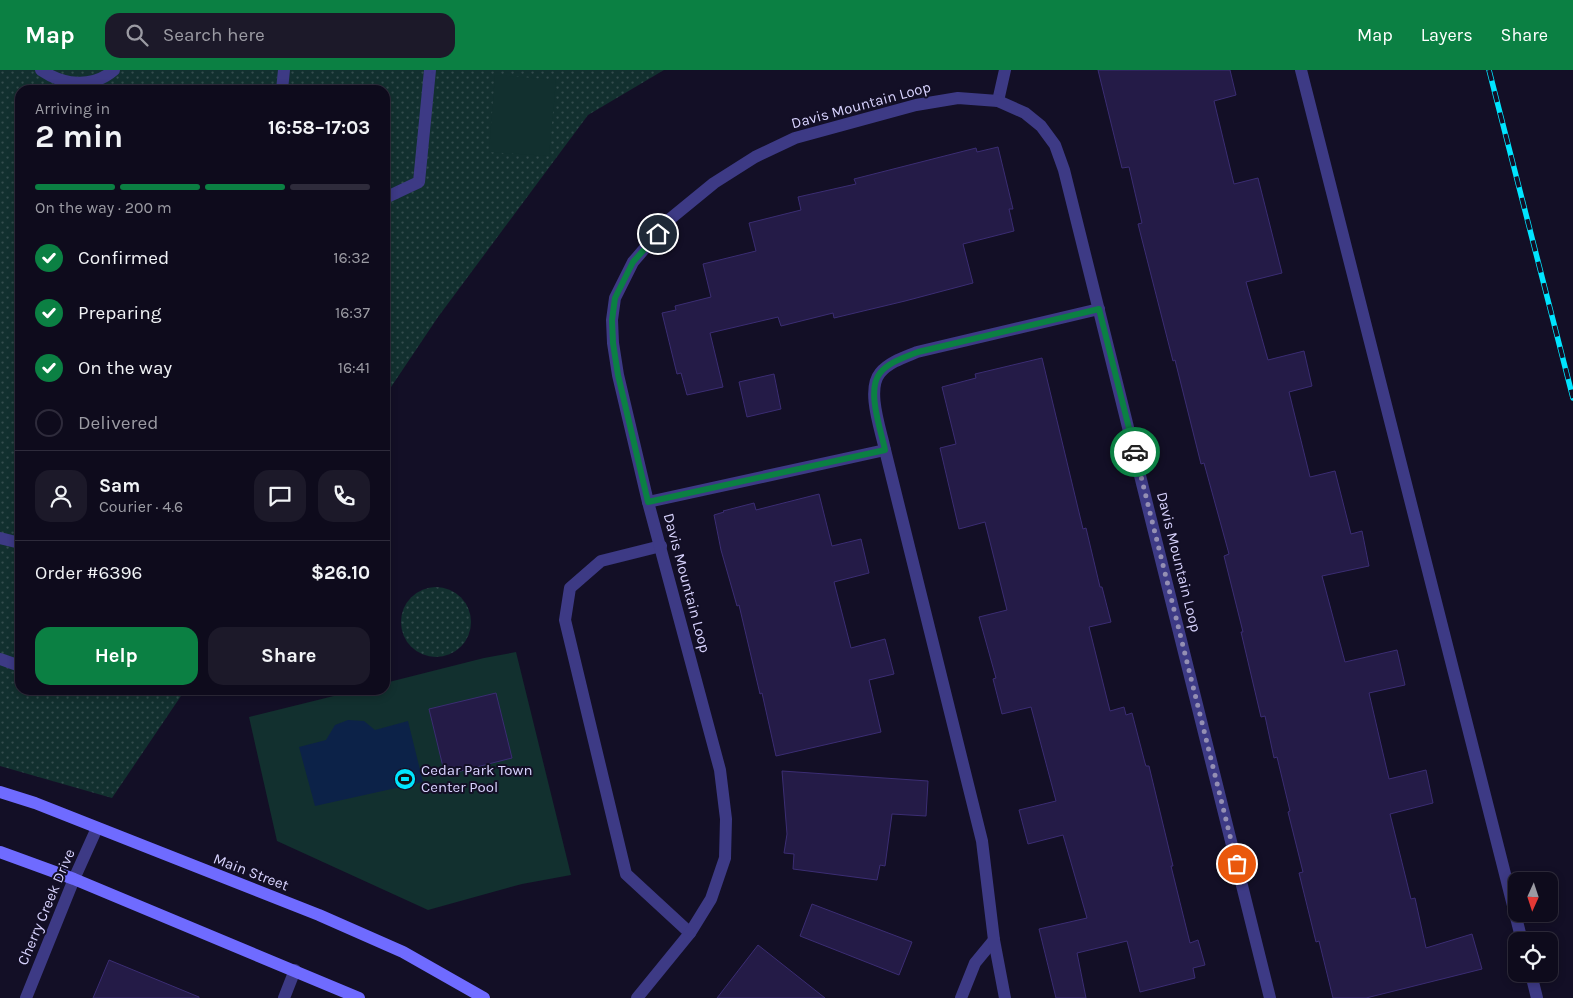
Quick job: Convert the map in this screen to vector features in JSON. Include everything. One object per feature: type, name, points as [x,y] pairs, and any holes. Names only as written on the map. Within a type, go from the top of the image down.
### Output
[{"type":"street","points":[[41,70],[54,78],[72,83],[90,82],[108,76],[114,70]]},
{"type":"street","points":[[282,85],[284,70]]},
{"type":"street","points":[[390,196],[420,182],[430,70]]},
{"type":"street","points":[[998,101],[1005,70]]},
{"type":"street","points":[[1301,70],[1520,932]]},
{"type":"street","name":"Davis Mountain Loop","points":[[637,998],[690,933],[711,899],[725,858],[726,819],[720,770],[648,502],[618,375],[613,343],[612,320],[615,298],[633,262],[670,220],[714,184],[754,157],[794,138],[916,105],[958,98],[998,101],[1025,112],[1041,126],[1055,145],[1064,170],[1270,998]]},
{"type":"street","points":[[1005,998],[994,940],[982,841],[885,450],[873,392],[879,374],[897,360],[918,352],[1099,309]]},
{"type":"street","points":[[648,502],[885,450]]},
{"type":"street","points":[[0,538],[15,542]]},
{"type":"street","points":[[661,546],[601,561],[570,588],[565,620],[626,874],[690,933]]},
{"type":"street","points":[[0,659],[15,664]]},
{"type":"street","name":"Main Street","points":[[0,792],[35,803],[403,952],[484,998]]},
{"type":"street","name":"Cherry Creek Drive","points":[[26,998],[74,879],[97,828]]},
{"type":"street","points":[[0,852],[74,879],[296,970],[359,998]]},
{"type":"street","points":[[961,998],[975,963],[994,940]]},
{"type":"street","points":[[284,998],[296,970]]},
{"type":"street","points":[[1533,982],[1537,998]]},
{"type":"green space","points":[[0,70],[664,70],[588,115],[438,317],[390,389],[390,85],[15,85],[15,695],[182,695],[112,798],[0,766]]},
{"type":"green space","points":[[495,75],[556,80],[549,156],[489,152]]},
{"type":"green space","points":[[436,587],[455,593],[465,603],[471,622],[465,641],[455,651],[436,657],[417,651],[407,641],[401,622],[407,603],[417,593]]},
{"type":"green space","name":"Cedar Park Town Center Pool","points":[[516,652],[571,875],[522,884],[428,910],[277,841],[249,717],[338,695],[390,695],[390,682],[484,658]]},
{"type":"water","points":[[348,720],[364,721],[375,730],[408,721],[423,782],[315,806],[299,747],[326,740],[335,725]]},
{"type":"building","points":[[1098,70],[1230,70],[1236,95],[1214,101],[1234,184],[1258,178],[1282,273],[1246,282],[1268,360],[1304,351],[1312,386],[1289,392],[1310,477],[1335,471],[1351,534],[1362,531],[1369,566],[1322,576],[1345,662],[1397,650],[1405,685],[1369,693],[1389,779],[1426,770],[1433,803],[1390,814],[1411,899],[1415,898],[1426,948],[1472,934],[1482,969],[1366,998],[1333,998],[1319,941],[1316,942],[1299,873],[1303,872],[1277,757],[1274,758],[1265,716],[1261,717],[1241,632],[1243,632],[1224,556],[1229,554],[1204,463],[1201,464],[1175,360],[1173,361],[1138,224],[1142,223],[1129,167],[1122,168]]},
{"type":"building","points":[[998,147],[1013,209],[1009,209],[1014,231],[963,244],[973,283],[834,318],[833,313],[781,326],[778,317],[710,333],[723,387],[687,395],[681,373],[677,374],[662,313],[676,310],[675,306],[711,297],[703,264],[756,251],[749,223],[801,210],[798,197],[856,184],[854,179],[976,148],[977,152]]},
{"type":"building","points":[[1042,358],[1083,529],[1086,528],[1100,587],[1102,587],[1111,622],[1089,627],[1110,711],[1124,707],[1126,715],[1132,713],[1145,763],[1146,766],[1149,766],[1190,943],[1198,940],[1205,965],[1193,968],[1195,978],[1140,992],[1127,941],[1077,953],[1086,998],[1056,998],[1039,929],[1087,918],[1063,835],[1028,844],[1019,810],[1056,801],[1031,707],[1002,714],[993,679],[996,678],[979,617],[1007,610],[985,522],[959,529],[940,448],[956,444],[942,387],[976,378],[975,374]]},
{"type":"building","points":[[774,374],[781,409],[747,417],[739,382]]},
{"type":"building","points":[[819,494],[832,546],[861,539],[869,573],[834,582],[851,648],[885,639],[894,674],[869,680],[881,732],[776,756],[762,693],[760,694],[739,605],[737,606],[721,550],[714,515],[754,503],[756,510]]},
{"type":"building","points":[[496,693],[512,758],[445,775],[429,709]]},
{"type":"building","points":[[782,771],[928,781],[926,816],[892,814],[885,866],[880,865],[877,880],[793,869],[794,854],[784,853],[787,834]]},
{"type":"building","points":[[812,904],[912,942],[899,975],[800,936]]},
{"type":"building","points":[[758,945],[825,998],[717,998]]},
{"type":"building","points":[[109,960],[199,997],[199,998],[93,998]]},
{"type":"railway","points":[[1489,70],[1573,398]]},
{"type":"way so far","points":[[1135,452],[1237,864]]},
{"type":"place","name":"Cedar Park Town Center Pool","points":[[405,779]]},
{"type":"route","points":[[658,234],[633,262],[615,298],[612,320],[613,343],[618,375],[648,502],[885,450],[873,392],[879,374],[897,360],[918,352],[1099,309],[1135,452]]}]
